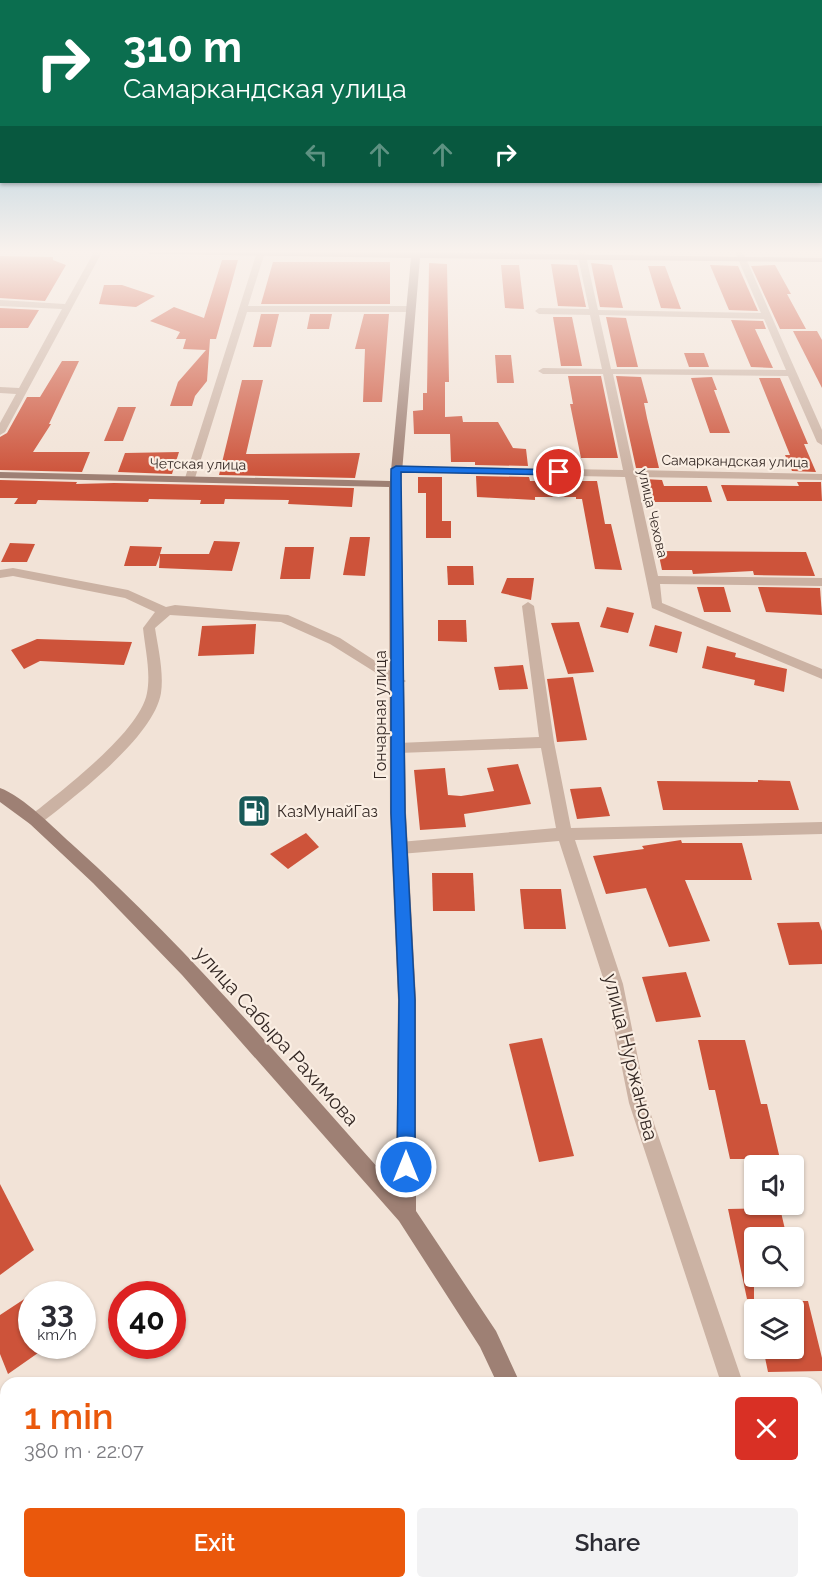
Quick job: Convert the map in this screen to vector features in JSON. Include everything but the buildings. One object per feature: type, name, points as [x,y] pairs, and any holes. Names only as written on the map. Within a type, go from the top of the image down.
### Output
[{"type":"street","points":[[0,432],[59,326]]},
{"type":"street","points":[[190,478],[239,326]]},
{"type":"street","name":"Гончарная улица","points":[[406,1214],[407,1000],[400,848],[396,476],[409,326]]},
{"type":"street","name":"улица Чехова","points":[[597,326],[653,580],[656,604],[822,674]]},
{"type":"street","points":[[771,326],[822,442]]},
{"type":"street","points":[[543,371],[792,373]]},
{"type":"street","points":[[0,390],[21,391]]},
{"type":"street","name":"Самаркандская улица","points":[[396,476],[629,474],[822,477]]},
{"type":"street","name":"Четская улица","points":[[0,475],[190,478],[396,476]]},
{"type":"street","points":[[0,574],[13,572],[128,594],[163,611]]},
{"type":"street","points":[[653,580],[822,582]]},
{"type":"street","name":"улица Нуржанова","points":[[528,606],[547,742],[565,834],[614,984],[638,1103],[730,1377]]},
{"type":"street","points":[[35,820],[78,784],[140,725],[154,695],[149,628],[154,618],[163,611],[175,609],[283,618],[336,641],[399,681]]},
{"type":"street","points":[[398,748],[547,742]]},
{"type":"street","name":"улица Сабыра Рахимова","points":[[0,794],[35,820],[99,878],[188,969],[406,1214],[488,1338],[506,1377]]},
{"type":"street","points":[[400,848],[565,834],[822,828]]},
{"type":"place","name":"КазМунайГаз","points":[[254,811]]},
{"type":"route","points":[[406,1167],[407,1000],[398,813],[396,469],[559,472]]}]
